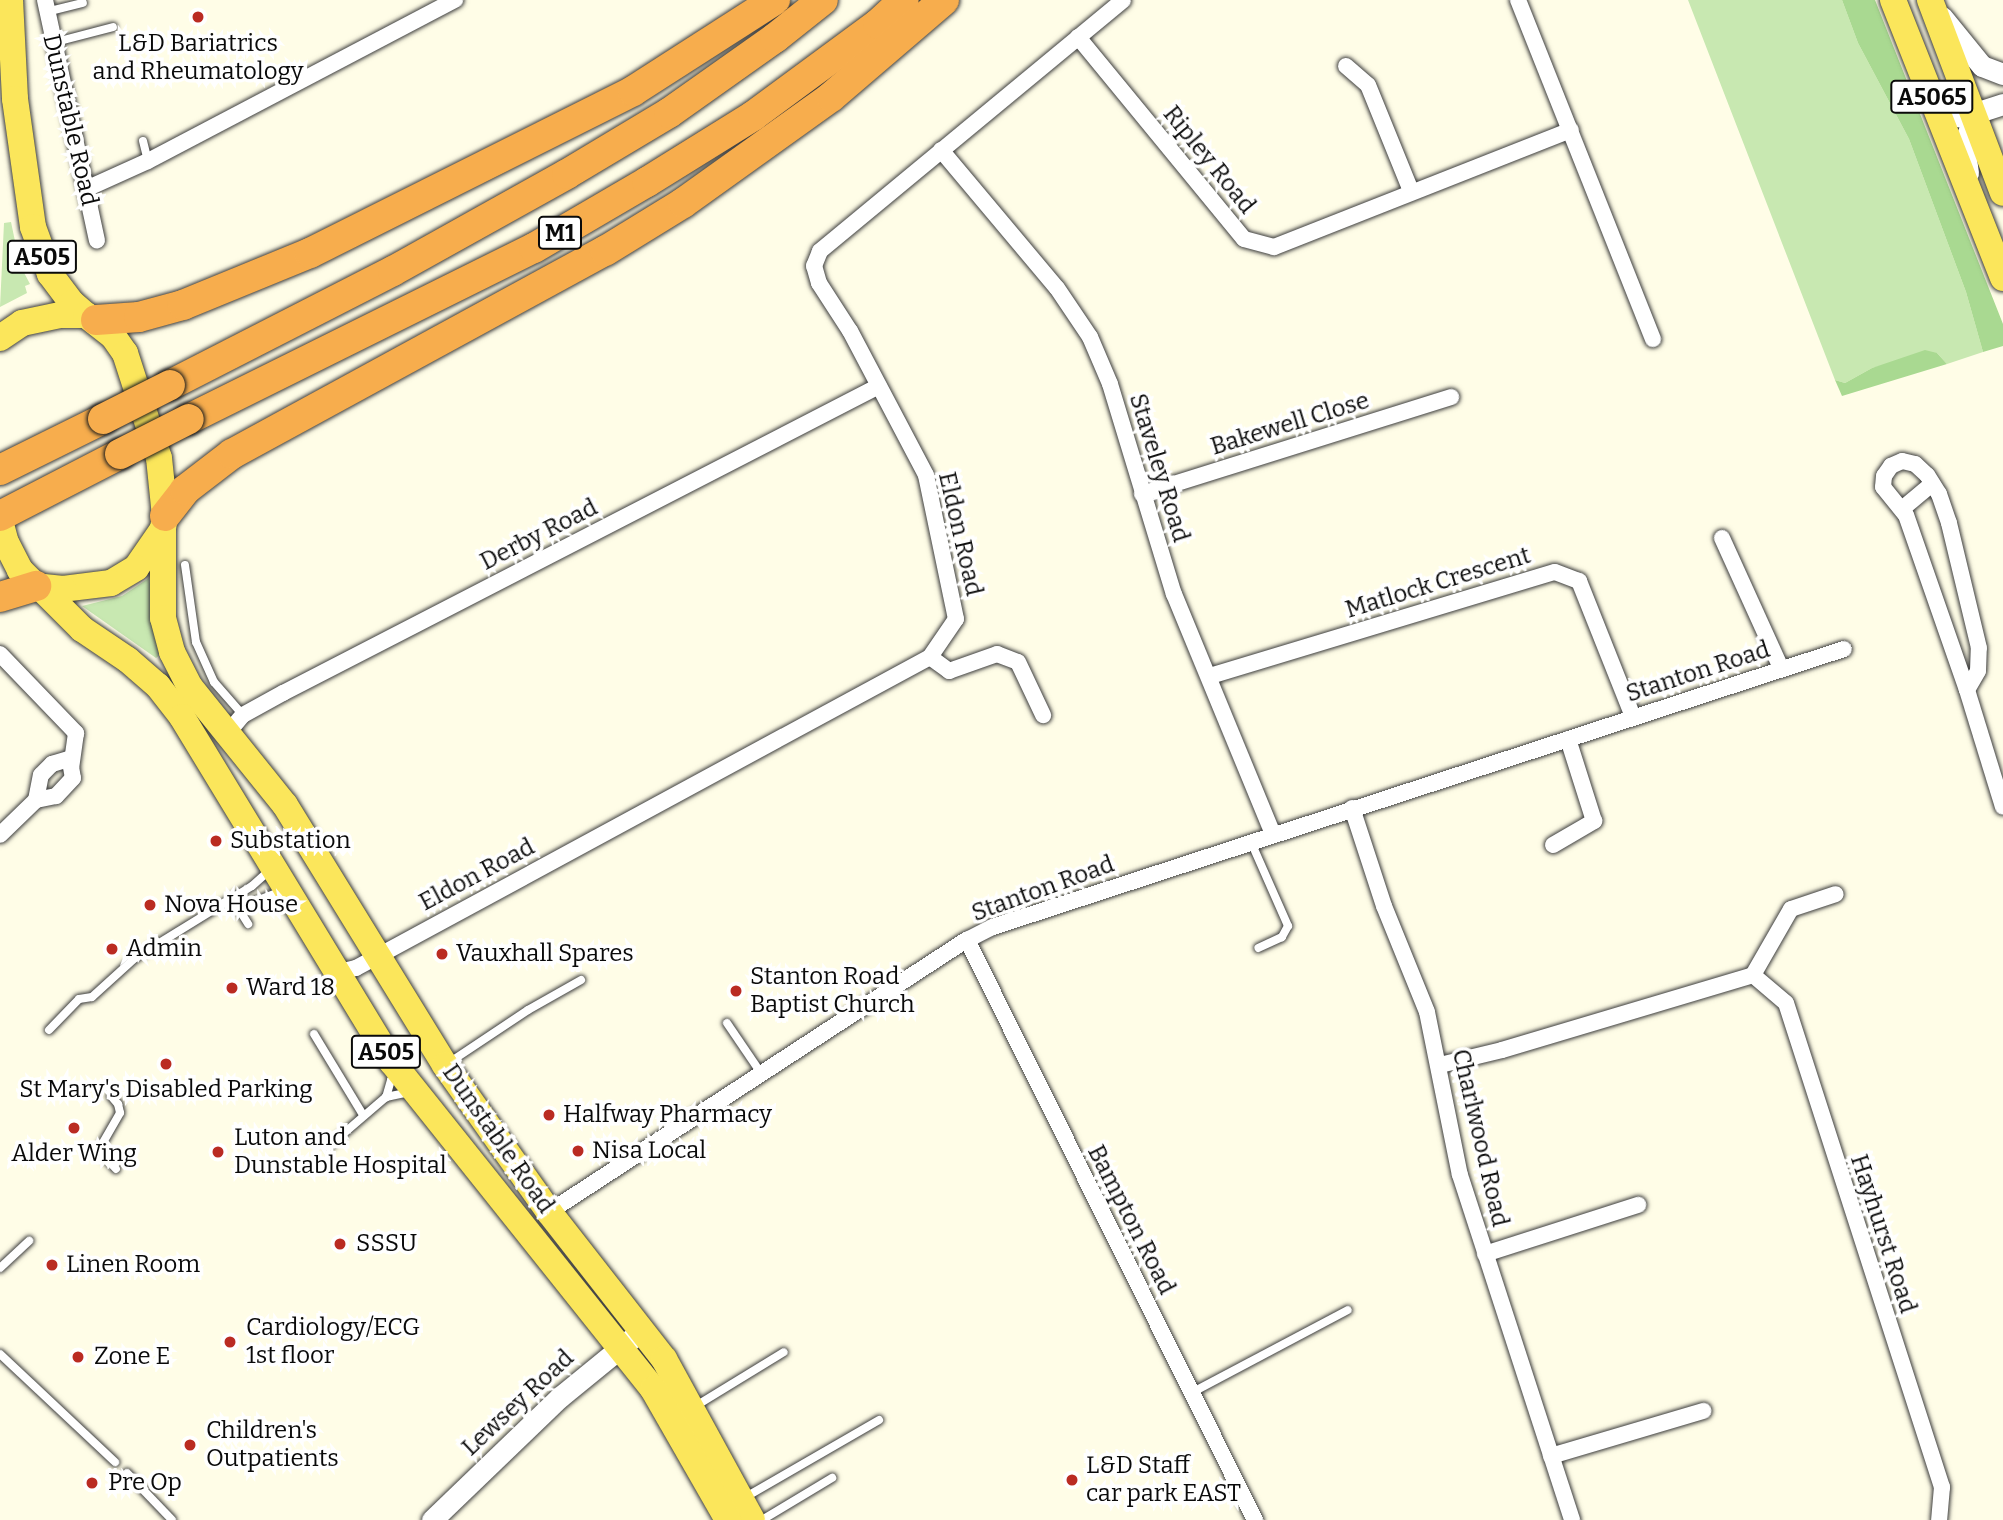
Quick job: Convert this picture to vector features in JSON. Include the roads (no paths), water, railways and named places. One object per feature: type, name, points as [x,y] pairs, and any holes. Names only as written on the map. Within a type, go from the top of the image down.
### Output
[{"type":"highway","points":[[91,317],[139,317],[183,305],[310,253],[634,91],[775,0]]},
{"type":"highway","name":"M1","points":[[9,466],[393,271],[567,174],[669,113],[775,38],[823,0]]},
{"type":"highway","name":"M1","points":[[0,518],[189,419],[496,268],[647,182],[752,116],[878,24],[904,0]]},
{"type":"highway","points":[[164,523],[184,490],[232,454],[605,251],[683,203],[831,97],[944,0]]},
{"type":"highway","points":[[0,597],[38,587]]},
{"type":"main road","name":"Dunstable Road","points":[[10,0],[15,99],[33,227],[50,274],[72,303],[91,317],[125,353],[159,458],[164,523],[163,618],[172,652],[190,687],[285,805],[444,1065],[549,1212],[643,1329],[692,1408],[741,1513]]},
{"type":"main road","name":"A5065","points":[[1893,0],[1972,192],[2003,278]]},
{"type":"main road","name":"A5065","points":[[1930,1],[2002,180]]},
{"type":"main road","points":[[0,338],[22,323],[38,317],[91,317]]},
{"type":"main road","name":"Dunstable Road","points":[[0,518],[10,554],[38,587],[82,629],[128,660],[158,686],[182,717],[275,873],[407,1082],[621,1349],[741,1513]]},
{"type":"main road","points":[[38,587],[92,587],[123,577],[136,568],[164,523]]},
{"type":"street","points":[[86,189],[148,161],[456,0]]},
{"type":"street","name":"Eldon Road","points":[[333,966],[343,971],[356,968],[930,657],[957,619],[926,475],[880,386],[819,283],[814,266],[820,251],[1123,0]]},
{"type":"street","points":[[1518,0],[1653,339]]},
{"type":"street","points":[[1930,1],[1982,66],[2003,74]]},
{"type":"street","name":"Dunstable Road","points":[[45,6],[97,240]]},
{"type":"street","name":"Ripley Road","points":[[1078,37],[1244,239],[1274,247],[1410,191],[1571,130]]},
{"type":"street","points":[[1346,66],[1368,85],[1410,191]]},
{"type":"street","points":[[1934,102],[1949,115],[1975,115],[2003,103]]},
{"type":"street","points":[[1972,192],[1964,142],[1975,115]]},
{"type":"street","name":"Staveley Road","points":[[941,150],[1057,288],[1090,337],[1110,384],[1174,594],[1273,834]]},
{"type":"street","name":"Derby Road","points":[[226,735],[243,715],[880,386]]},
{"type":"street","name":"Bakewell Close","points":[[1142,494],[1451,397]]},
{"type":"street","points":[[1968,690],[1978,671],[1979,648],[1950,523],[1933,484],[1915,464],[1902,461],[1891,466],[1884,476],[1883,487],[1891,500],[1902,509],[1968,690],[2003,807]]},
{"type":"street","points":[[1902,509],[1933,484]]},
{"type":"street","points":[[1721,538],[1781,668]]},
{"type":"street","name":"Matlock Crescent","points":[[1210,676],[1555,572],[1578,581],[1633,717]]},
{"type":"street","name":"Stanton Road","points":[[549,1212],[967,940],[993,927],[1844,649]]},
{"type":"street","points":[[0,654],[76,733],[72,758],[73,778],[56,796],[36,800],[0,835]]},
{"type":"street","points":[[930,657],[949,671],[997,654],[1018,662],[1042,715]]},
{"type":"street","points":[[1553,845],[1594,821],[1568,739]]},
{"type":"street","points":[[36,800],[41,775],[52,764],[72,758]]},
{"type":"street","name":"Charlwood Road","points":[[1352,808],[1384,906],[1427,1012],[1440,1065],[1460,1175],[1572,1520]]},
{"type":"street","points":[[1440,1065],[1502,1050],[1753,975],[1791,909],[1836,894]]},
{"type":"street","name":"Bampton Road","points":[[967,940],[1255,1520]]},
{"type":"street","name":"Hayhurst Road","points":[[1753,975],[1786,1003],[1942,1487],[1939,1520]]},
{"type":"street","points":[[1485,1254],[1638,1205]]},
{"type":"street","name":"Lewsey Road","points":[[432,1520],[561,1397],[643,1329]]},
{"type":"street","points":[[1551,1456],[1703,1411]]},
{"type":"lane","points":[[45,6],[83,3]]},
{"type":"lane","points":[[52,43],[113,27]]},
{"type":"lane","points":[[143,141],[148,161]]},
{"type":"lane","points":[[185,565],[196,642],[214,682],[243,715]]},
{"type":"lane","points":[[1251,842],[1288,926],[1282,937],[1258,948]]},
{"type":"lane","points":[[49,1030],[79,999],[92,997],[135,958],[275,873]]},
{"type":"lane","points":[[237,908],[275,873]]},
{"type":"lane","points":[[231,898],[248,925]]},
{"type":"lane","points":[[444,1065],[528,1010],[581,980]]},
{"type":"lane","points":[[727,1023],[761,1073]]},
{"type":"lane","points":[[314,1034],[363,1115]]},
{"type":"lane","points":[[386,1097],[391,1080],[407,1082]]},
{"type":"lane","points":[[329,1146],[363,1115],[407,1082]]},
{"type":"lane","points":[[111,1096],[118,1104],[120,1113],[101,1146],[103,1155],[116,1169]]},
{"type":"lane","points":[[0,1268],[29,1241]]},
{"type":"lane","points":[[1193,1392],[1348,1310]]},
{"type":"lane","points":[[692,1408],[783,1352]]},
{"type":"lane","points":[[0,1354],[115,1462]]},
{"type":"lane","points":[[741,1513],[879,1420]]},
{"type":"lane","points":[[127,1473],[172,1520]]},
{"type":"lane","points":[[762,1520],[832,1478]]},
{"type":"place","name":"L&D Bariatrics and Rheumatology","points":[[198,17]]},
{"type":"place","name":"Substation","points":[[216,841]]},
{"type":"place","name":"Nova House","points":[[150,905]]},
{"type":"place","name":"Admin","points":[[112,949]]},
{"type":"place","name":"Vauxhall Spares","points":[[442,954]]},
{"type":"place","name":"Ward 18","points":[[232,988]]},
{"type":"place","name":"Stanton Road Baptist Church","points":[[736,991]]},
{"type":"place","name":"St Mary's Disabled Parking","points":[[166,1064]]},
{"type":"place","name":"Halfway Pharmacy","points":[[549,1115]]},
{"type":"place","name":"Alder Wing","points":[[74,1128]]},
{"type":"place","name":"Nisa Local","points":[[578,1151]]},
{"type":"place","name":"Luton and Dunstable Hospital","points":[[218,1152]]},
{"type":"place","name":"SSSU","points":[[340,1244]]},
{"type":"place","name":"Linen Room","points":[[52,1265]]},
{"type":"place","name":"Cardiology/ECG 1st floor","points":[[230,1342]]},
{"type":"place","name":"Zone E","points":[[78,1357]]},
{"type":"place","name":"Children's Outpatients","points":[[190,1445]]},
{"type":"place","name":"L&D Staff car park EAST","points":[[1072,1480]]},
{"type":"place","name":"Pre Op","points":[[92,1483]]}]
